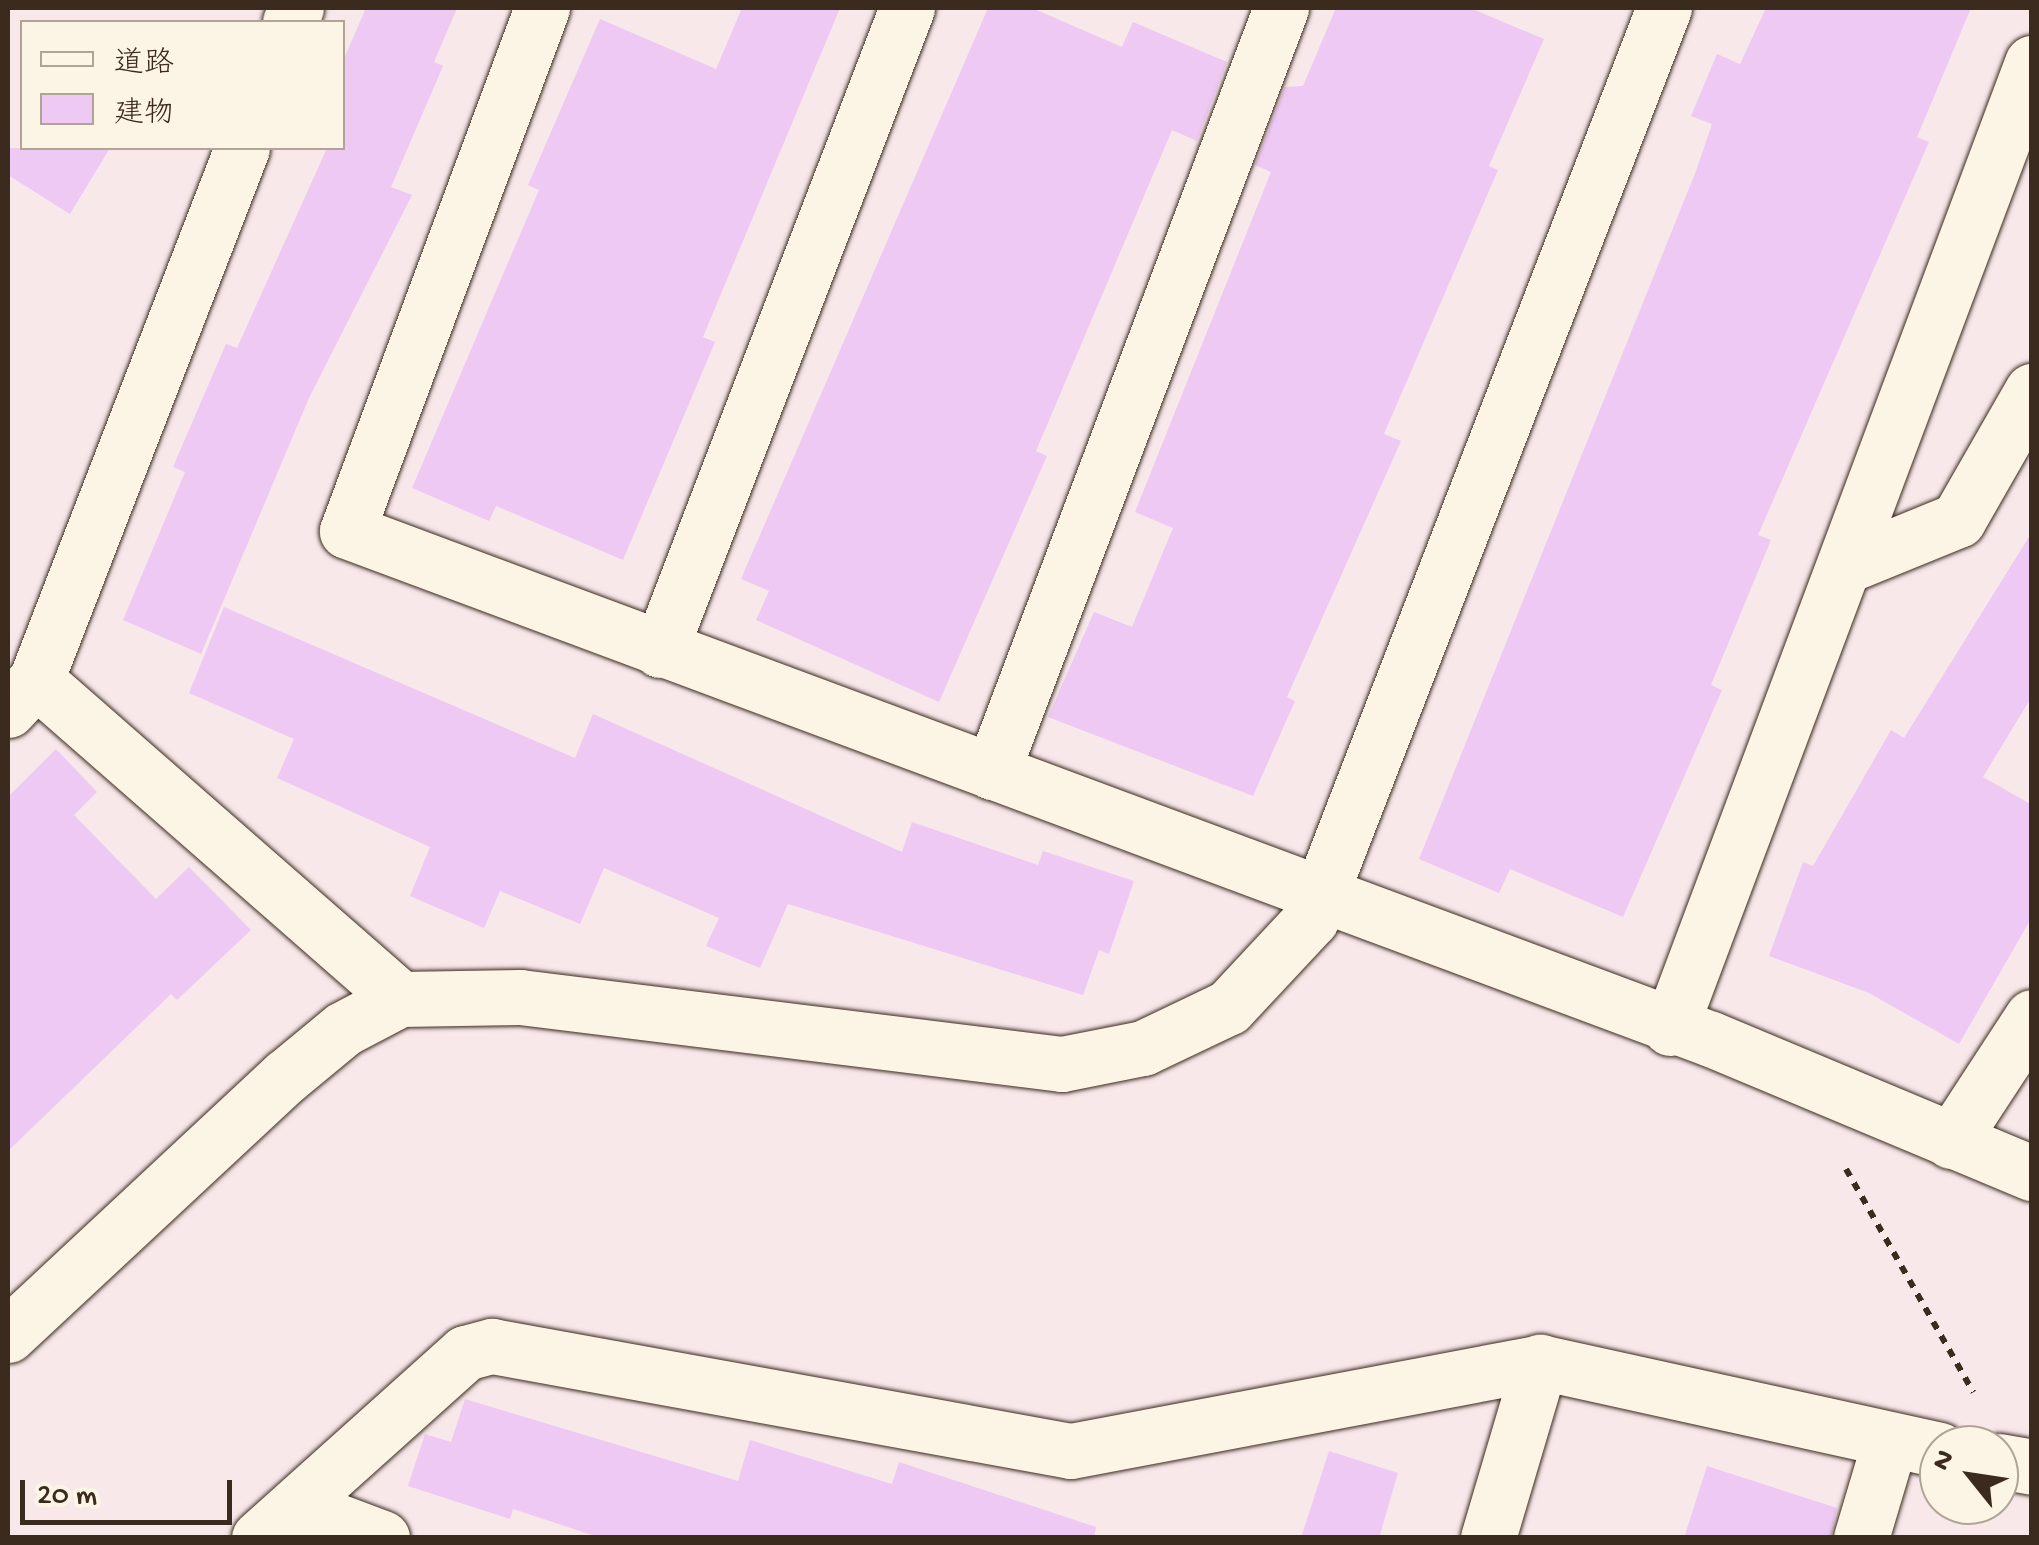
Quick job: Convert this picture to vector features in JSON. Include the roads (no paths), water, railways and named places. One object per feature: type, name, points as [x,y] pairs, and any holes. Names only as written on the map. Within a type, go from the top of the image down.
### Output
[{"type":"street","points":[[542,8],[347,530],[660,650],[1322,893],[2032,1172]]},
{"type":"street","points":[[660,650],[907,8]]},
{"type":"street","points":[[992,772],[1281,8]]},
{"type":"street","points":[[8,1335],[285,1077],[343,1028],[400,999],[520,996],[1062,1064],[1143,1048],[1229,1008],[1289,948],[1322,893],[1664,8]]},
{"type":"street","points":[[1670,1028],[2032,63]]},
{"type":"street","points":[[241,150],[22,695],[400,999]]},
{"type":"street","points":[[1845,566],[1958,520],[2032,391]]},
{"type":"street","points":[[1951,1141],[2032,1017]]},
{"type":"street","points":[[278,1522],[465,1353],[492,1346],[1070,1451],[1540,1362],[1915,1445],[1861,1538]]},
{"type":"street","points":[[1488,1538],[1540,1362]]},
{"type":"street","points":[[278,1522],[382,1538]]}]
